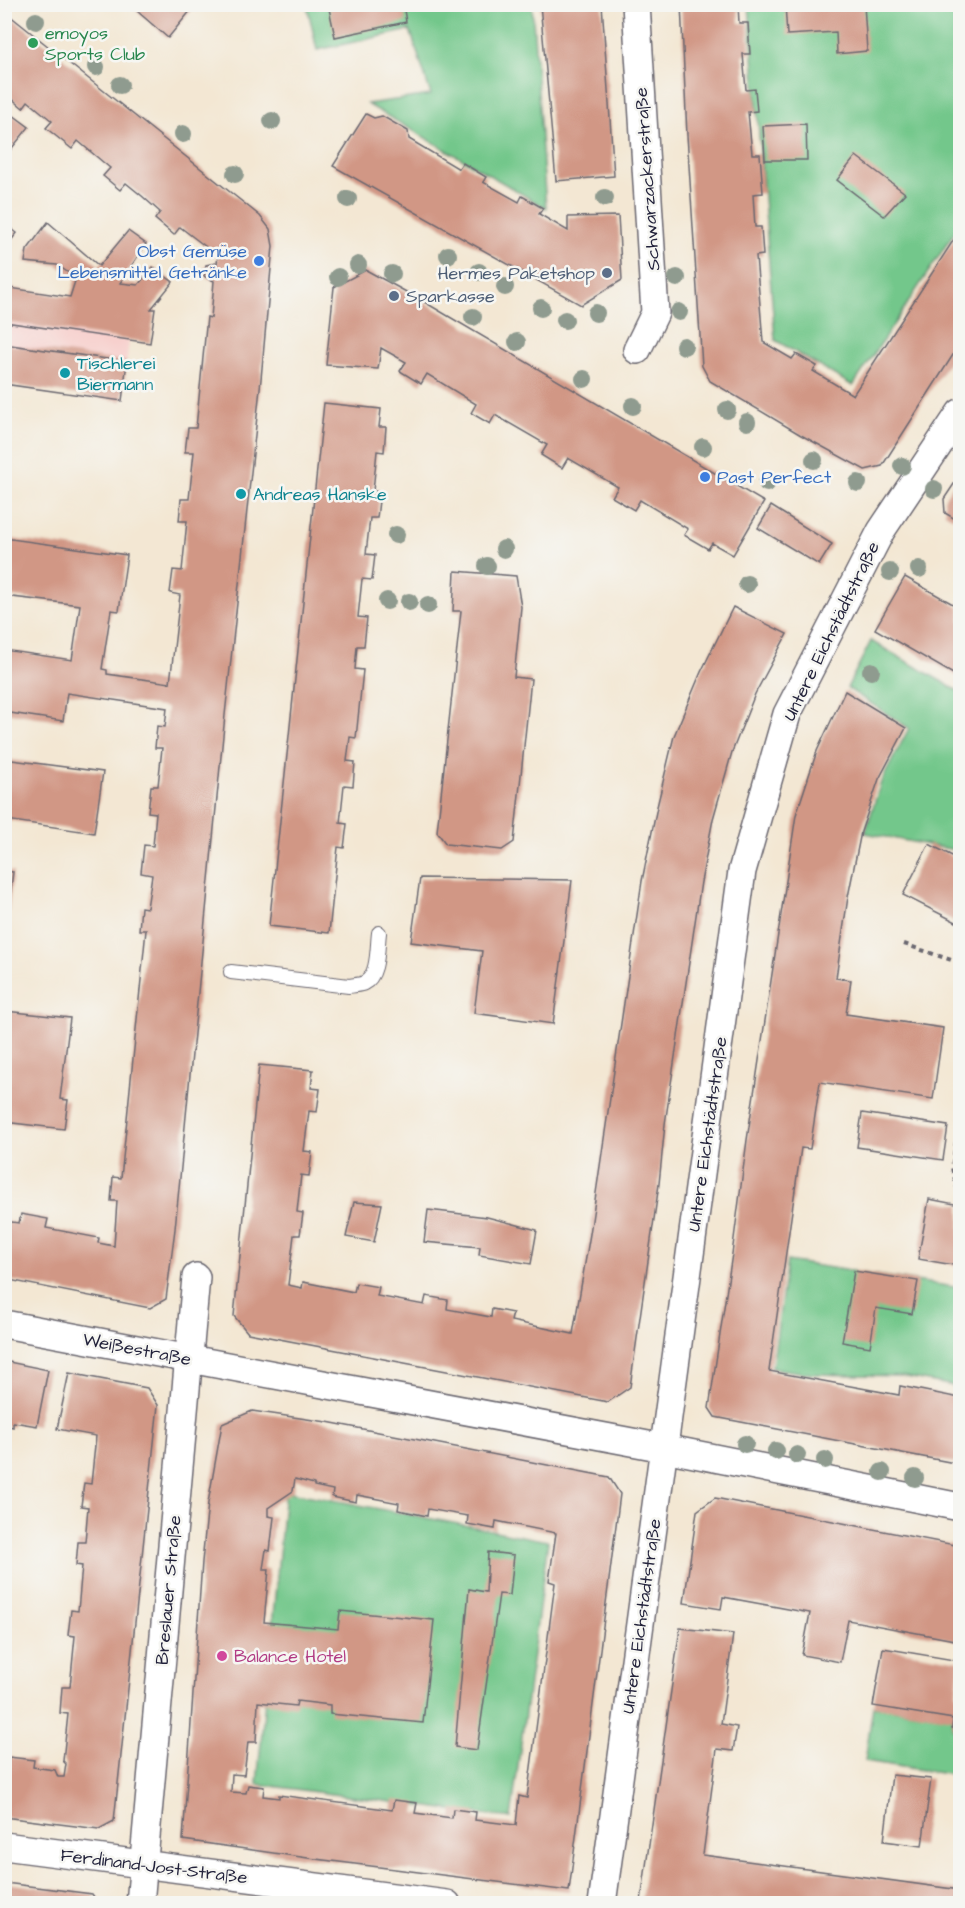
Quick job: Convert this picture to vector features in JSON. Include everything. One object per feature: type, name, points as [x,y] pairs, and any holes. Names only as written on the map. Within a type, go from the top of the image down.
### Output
[{"type":"street","name":"Schwarzackerstraße","points":[[636,4],[655,313],[637,350]]},
{"type":"street","name":"Untere Eichstädtstraße","points":[[602,1904],[742,871],[787,714],[881,531],[960,413]]},
{"type":"street","name":"Breslauer Straße","points":[[140,1904],[196,1276]]},
{"type":"street","name":"Weißestraße","points":[[4,1324],[664,1448],[960,1507]]},
{"type":"street","name":"Ferdinand-Jost-Straße","points":[[4,1846],[447,1904]]},
{"type":"lane","points":[[231,972],[349,986],[362,984],[370,980],[374,969],[379,933]]},
{"type":"path","points":[[904,944],[960,963]]},
{"type":"path","points":[[960,1115],[952,1168],[960,1200]]},
{"type":"shaded area","name":"Tischlerei Biermann","points":[[5,322],[129,341],[122,401],[5,384]]},
{"type":"green space","points":[[959,4],[960,224],[853,386],[775,340],[749,5]]},
{"type":"green space","points":[[307,5],[532,5],[546,208],[367,104],[431,95],[410,30],[317,50]]},
{"type":"green space","points":[[871,641],[960,692],[960,851],[865,833],[881,782],[909,728],[847,688]]},
{"type":"green space","points":[[787,1261],[960,1288],[960,1387],[901,1376],[812,1374],[772,1368]]},
{"type":"green space","points":[[285,1491],[548,1541],[511,1818],[257,1784]]},
{"type":"green space","points":[[873,1706],[953,1718],[952,1728],[960,1730],[960,1776],[865,1761]]},
{"type":"building","points":[[129,4],[196,4],[168,38]]},
{"type":"building","points":[[328,4],[403,4],[406,22],[335,37]]},
{"type":"building","points":[[540,4],[602,4],[614,176],[556,181]]},
{"type":"building","points":[[681,4],[738,4],[739,23],[748,23],[750,54],[743,54],[746,90],[755,89],[757,111],[748,112],[752,154],[760,154],[763,193],[753,194],[755,227],[761,227],[763,255],[756,256],[763,342],[792,359],[796,354],[817,366],[813,371],[853,395],[960,230],[960,344],[882,466],[865,470],[801,435],[710,381],[702,366]]},
{"type":"building","points":[[785,4],[864,4],[867,51],[837,54],[836,32],[787,35]]},
{"type":"building","points":[[4,11],[260,216],[270,229],[273,246],[175,1229],[166,1299],[150,1308],[4,1279],[4,1221],[19,1223],[21,1214],[48,1219],[46,1228],[99,1238],[98,1243],[114,1246],[117,1201],[111,1201],[113,1177],[121,1178],[146,930],[139,930],[141,907],[147,908],[152,875],[141,873],[144,845],[153,846],[156,813],[148,812],[151,786],[158,786],[162,748],[155,748],[157,726],[165,727],[167,708],[67,693],[63,721],[4,712],[4,650],[72,660],[80,605],[4,596],[4,538],[127,555],[119,611],[111,610],[102,669],[107,670],[107,674],[170,683],[180,595],[170,593],[173,570],[182,571],[187,521],[179,521],[181,499],[189,499],[194,452],[185,452],[188,428],[196,428],[207,317],[211,318],[214,281],[204,276],[206,265],[217,263],[218,256],[180,227],[174,235],[155,219],[160,212],[142,196],[126,183],[120,190],[103,176],[110,168],[78,141],[72,149],[46,128],[52,121],[28,101],[23,108],[4,92],[6,84],[4,83]]},
{"type":"building","points":[[366,114],[374,118],[382,116],[408,131],[409,139],[459,169],[463,163],[486,177],[483,182],[519,202],[522,196],[543,208],[539,214],[568,231],[568,217],[618,216],[622,280],[581,305],[333,166]]},
{"type":"building","points":[[13,115],[29,127],[4,158],[4,135],[8,130],[4,126]]},
{"type":"building","points":[[806,124],[807,160],[765,160],[763,126]]},
{"type":"building","points":[[856,156],[905,193],[884,216],[837,180]]},
{"type":"building","points":[[48,222],[99,266],[128,231],[146,244],[120,283],[138,285],[153,267],[173,282],[151,309],[155,309],[150,343],[5,322],[10,288],[70,297],[76,278],[57,265],[25,262],[27,250]]},
{"type":"building","points":[[4,223],[17,233],[4,249]]},
{"type":"building","points":[[366,270],[764,502],[733,555],[712,543],[708,549],[684,535],[688,529],[640,500],[634,510],[612,497],[618,487],[568,458],[562,468],[541,455],[547,445],[495,415],[490,424],[471,413],[476,404],[427,374],[421,384],[400,371],[406,362],[381,348],[378,369],[326,365],[334,287]]},
{"type":"building","name":"Tischlerei Biermann","points":[[4,344],[127,362],[122,401],[4,384]]},
{"type":"building","points":[[324,403],[381,409],[379,427],[386,427],[384,452],[377,451],[373,491],[380,492],[377,518],[370,518],[366,554],[375,555],[372,580],[362,579],[358,617],[367,618],[364,646],[357,646],[355,669],[363,670],[356,738],[350,737],[347,761],[355,762],[353,786],[344,785],[340,823],[347,824],[344,848],[338,847],[329,933],[269,926]]},
{"type":"building","points":[[960,475],[960,522],[945,513],[944,499]]},
{"type":"building","points":[[771,506],[832,544],[819,565],[758,528]]},
{"type":"building","points":[[455,571],[516,576],[521,607],[514,677],[531,679],[514,842],[502,850],[446,844],[437,832],[461,611],[453,611]]},
{"type":"building","points":[[905,577],[960,608],[960,678],[875,629]]},
{"type":"building","points":[[733,607],[787,634],[755,694],[732,752],[713,819],[701,882],[665,1124],[659,1184],[630,1387],[608,1402],[248,1333],[234,1316],[259,1065],[313,1070],[311,1088],[320,1089],[317,1112],[309,1111],[304,1151],[312,1152],[309,1176],[301,1175],[297,1212],[303,1213],[300,1235],[294,1235],[288,1285],[302,1288],[303,1282],[354,1292],[356,1283],[379,1287],[377,1296],[424,1305],[426,1296],[448,1300],[447,1309],[491,1317],[492,1309],[513,1313],[511,1321],[573,1334],[642,881],[657,807],[674,736],[701,672]]},
{"type":"building","points":[[845,691],[906,728],[879,779],[861,832],[848,897],[836,978],[851,980],[846,1014],[943,1028],[933,1099],[820,1082],[810,1149],[801,1148],[769,1371],[899,1395],[900,1386],[960,1398],[960,1464],[715,1417],[709,1408],[796,815],[817,751]]},
{"type":"building","points":[[4,759],[103,772],[94,833],[7,820],[6,827],[4,827]]},
{"type":"building","points":[[929,844],[960,860],[960,924],[903,895]]},
{"type":"building","points":[[4,871],[13,872],[8,913],[4,913]]},
{"type":"building","points":[[420,878],[572,880],[553,1024],[474,1013],[482,951],[411,942]]},
{"type":"building","points":[[5,1011],[70,1018],[60,1099],[68,1100],[64,1129],[4,1122]]},
{"type":"building","points":[[862,1113],[948,1126],[943,1160],[857,1147]]},
{"type":"building","points":[[929,1199],[960,1205],[960,1266],[918,1259]]},
{"type":"building","points":[[354,1202],[382,1204],[374,1242],[346,1237]]},
{"type":"building","points":[[428,1210],[487,1217],[537,1230],[531,1264],[479,1255],[480,1247],[424,1242]]},
{"type":"building","points":[[854,1271],[918,1281],[912,1314],[876,1308],[870,1347],[842,1342]]},
{"type":"building","points":[[4,1361],[48,1370],[37,1426],[13,1422],[13,1427],[4,1425]]},
{"type":"building","points":[[69,1373],[147,1388],[158,1405],[114,1821],[99,1829],[4,1817],[4,1763],[8,1763],[9,1757],[34,1760],[33,1767],[55,1770],[58,1777],[64,1777],[66,1764],[63,1761],[68,1714],[60,1713],[62,1687],[70,1687],[75,1636],[68,1635],[71,1610],[78,1611],[82,1566],[76,1565],[78,1542],[85,1542],[88,1507],[81,1506],[84,1483],[91,1484],[96,1436],[57,1429]]},
{"type":"building","points":[[252,1411],[327,1422],[609,1477],[620,1494],[569,1891],[183,1840],[202,1562],[208,1503],[222,1424]],"holes":[[[295,1479],[314,1484],[314,1486],[333,1490],[332,1497],[356,1502],[357,1495],[399,1503],[398,1510],[427,1516],[428,1509],[468,1516],[467,1524],[495,1529],[496,1521],[556,1533],[549,1581],[555,1583],[527,1798],[519,1796],[516,1825],[475,1820],[476,1812],[453,1809],[452,1818],[415,1813],[417,1803],[394,1800],[392,1810],[279,1795],[279,1798],[263,1796],[264,1787],[248,1785],[246,1793],[231,1792],[232,1774],[244,1775],[248,1742],[256,1742],[258,1702],[296,1706],[297,1701],[330,1705],[330,1714],[423,1723],[434,1620],[340,1611],[338,1629],[264,1622],[269,1569],[263,1569],[266,1550],[270,1551],[274,1517],[268,1516],[268,1508],[293,1491]]]},
{"type":"building","points":[[715,1498],[960,1546],[960,1641],[848,1620],[840,1662],[802,1655],[810,1613],[723,1597],[721,1609],[684,1603],[697,1511]]},
{"type":"building","points":[[488,1552],[514,1555],[510,1595],[499,1594],[477,1750],[455,1747],[469,1589],[486,1592]]},
{"type":"building","points":[[680,1628],[733,1634],[721,1724],[737,1727],[733,1751],[717,1749],[703,1855],[960,1890],[960,1904],[644,1904],[641,1901]]},
{"type":"building","points":[[883,1648],[960,1661],[956,1695],[960,1696],[960,1730],[952,1728],[953,1719],[873,1706]]},
{"type":"building","points":[[892,1775],[931,1779],[922,1846],[884,1841]]},
{"type":"building","points":[[5,1883],[92,1894],[99,1904],[5,1904]]},
{"type":"place","name":"emoyos Sports Club","points":[[33,43]]},
{"type":"place","name":"Obst Gemüse Lebensmittel Getränke","points":[[259,261]]},
{"type":"place","name":"Hermes Paketshop","points":[[607,273]]},
{"type":"place","name":"Sparkasse","points":[[394,296]]},
{"type":"place","name":"Tischlerei Biermann","points":[[65,373]]},
{"type":"place","name":"Past Perfect","points":[[705,477]]},
{"type":"place","name":"Andreas Hanske","points":[[241,494]]},
{"type":"place","name":"Balance Hotel","points":[[222,1656]]}]
